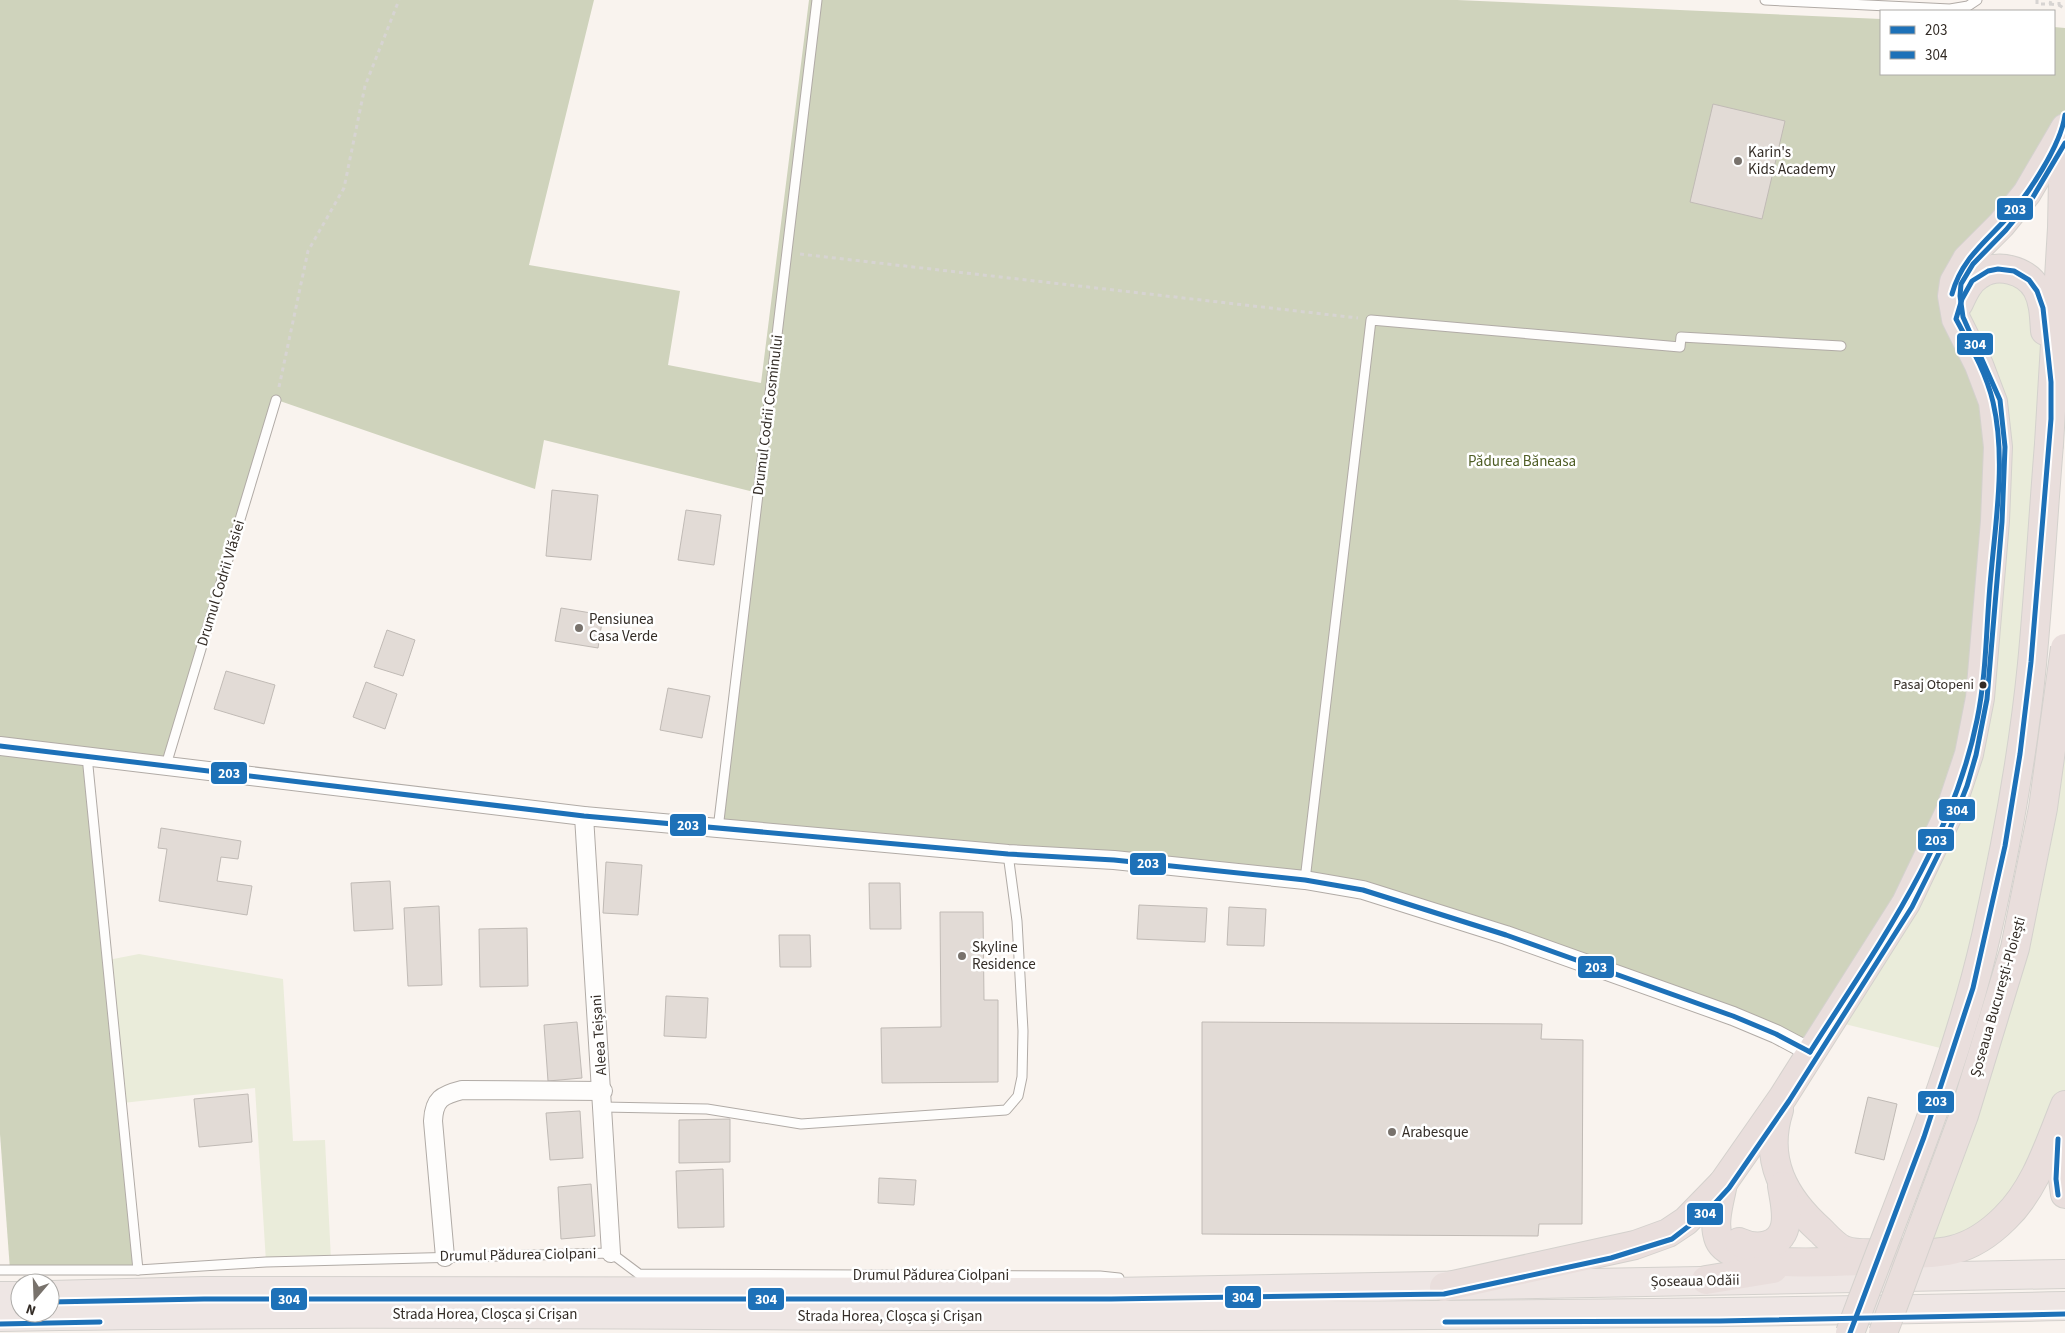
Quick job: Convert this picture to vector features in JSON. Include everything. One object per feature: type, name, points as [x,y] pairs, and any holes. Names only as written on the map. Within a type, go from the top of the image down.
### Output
[{"type":"highway","name":"Șoseaua București-Ploiești","points":[[1850,1333],[1936,1101],[1960,1028],[1986,938],[2013,800],[2032,666],[2049,444],[2062,228],[2065,115]]},
{"type":"highway","points":[[1444,1287],[1609,1251],[1653,1239],[1686,1221],[1722,1189],[1875,955],[1906,902],[1950,811],[1970,754],[1977,719],[1995,521],[1998,447],[1993,402],[1988,385],[1956,319],[1952,296],[1959,271],[1967,259],[2001,225],[2027,193],[2064,128]]},
{"type":"highway","points":[[1956,319],[1964,291],[1980,274],[1990,270],[2003,269],[2023,274],[2037,289],[2043,309],[2052,395]]},
{"type":"highway","name":"Șoseaua București-Ploiești","points":[[1883,1333],[1964,1115],[2015,948],[2043,808],[2065,648]]},
{"type":"highway","points":[[1722,1189],[1724,1216],[1731,1235],[1744,1244],[1753,1247],[1766,1246],[1780,1236],[1785,1226],[1782,1182],[1773,1154],[1772,1137],[1783,1097]]},
{"type":"highway","points":[[1722,1189],[1716,1227],[1720,1243],[1730,1252],[1752,1260],[1860,1253],[1941,1254],[1969,1245],[1988,1233],[2009,1214],[2029,1188],[2065,1105]]},
{"type":"highway","points":[[1706,1280],[1832,1256],[1948,1262],[1966,1259],[2006,1235],[2024,1217],[2042,1192],[2065,1139]]},
{"type":"highway","points":[[2065,1139],[2063,1179],[2065,1194]]},
{"type":"highway","points":[[1782,1182],[1832,1256]]},
{"type":"main road","name":"Șoseaua Odăii","points":[[1326,1289],[2065,1274]]},
{"type":"main road","name":"Strada Horea, Cloșca și Crișan","points":[[0,1317],[1113,1296],[1326,1289]]},
{"type":"main road","name":"Strada Horea, Cloșca și Crișan","points":[[60,1295],[204,1291],[1113,1296],[1720,1314],[2065,1306]]},
{"type":"street","points":[[0,746],[584,816],[718,830],[1008,854],[1114,860],[1305,880],[1363,890],[1506,935],[1733,1016],[1776,1034],[1810,1052]]},
{"type":"street","name":"Aleea Teișani","points":[[584,816],[612,1253]]},
{"type":"street","points":[[445,1257],[433,1121],[434,1109],[443,1095],[462,1090],[603,1099]]},
{"type":"lane","name":"Drumul Codrii Cosminului","points":[[718,830],[817,0]]},
{"type":"lane","points":[[1765,0],[1950,9],[1968,6],[1977,0]]},
{"type":"lane","points":[[1305,880],[1371,320],[1680,347],[1681,337],[1841,346]]},
{"type":"lane","name":"Drumul Codrii Vlăsiei","points":[[166,765],[276,400]]},
{"type":"lane","points":[[86,755],[138,1270]]},
{"type":"lane","points":[[603,1099],[707,1109],[801,1124],[1006,1110],[1018,1096],[1022,1077],[1023,1031],[1017,921],[1008,854]]},
{"type":"lane","name":"Drumul Pădurea Ciolpani","points":[[0,1270],[138,1270],[266,1262],[612,1253],[639,1274],[1100,1276],[1113,1296]]},
{"type":"path","points":[[276,400],[308,251],[344,188],[365,86],[400,0]]},
{"type":"path","points":[[2037,0],[2037,4],[2050,2],[2065,9]]},
{"type":"path","points":[[2059,0],[2059,5]]},
{"type":"path","points":[[788,253],[1371,320]]},
{"type":"green space","name":"Pădurea Băneasa","points":[[0,0],[594,0],[529,265],[680,291],[668,365],[761,383],[809,0],[1457,0],[1880,19],[1880,75],[2055,75],[2055,27],[2065,28],[2065,115],[1954,282],[1993,402],[1960,783],[1810,1052],[1363,890],[718,829],[758,493],[544,440],[535,489],[277,400],[166,765],[0,746]]},
{"type":"green space","points":[[2003,269],[2043,309],[2032,666],[1952,1051],[1841,1023],[1959,305]]},
{"type":"green space","points":[[2065,648],[2065,1105],[2004,1219],[1914,1254],[1991,1032]]},
{"type":"green space","points":[[0,755],[88,763],[138,1270],[10,1270],[0,1134]]},
{"type":"green space","points":[[139,954],[283,979],[293,1141],[325,1140],[331,1260],[266,1262],[255,1088],[123,1103],[108,960]]},
{"type":"building","name":"Karin's Kids Academy","points":[[1713,104],[1785,121],[1762,219],[1690,202]]},
{"type":"building","points":[[552,490],[598,495],[591,560],[546,556]]},
{"type":"building","points":[[686,510],[721,515],[714,565],[678,560]]},
{"type":"building","name":"Pensiunea Casa Verde","points":[[561,608],[603,615],[598,648],[555,641]]},
{"type":"building","points":[[387,630],[415,640],[403,676],[374,667]]},
{"type":"building","points":[[226,671],[275,685],[264,724],[214,709]]},
{"type":"building","points":[[366,682],[397,694],[385,729],[353,717]]},
{"type":"building","points":[[668,688],[710,696],[702,738],[660,730]]},
{"type":"building","points":[[161,828],[241,841],[238,859],[221,857],[217,881],[252,886],[247,915],[159,901],[167,849],[158,848]]},
{"type":"building","points":[[606,862],[642,865],[638,915],[603,913]]},
{"type":"building","points":[[390,881],[393,929],[354,931],[351,883]]},
{"type":"building","points":[[869,883],[900,883],[901,929],[870,929]]},
{"type":"building","points":[[1139,905],[1207,908],[1205,942],[1137,939]]},
{"type":"building","points":[[439,906],[442,985],[408,986],[404,908]]},
{"type":"building","points":[[1229,907],[1266,909],[1264,946],[1227,945]]},
{"type":"building","name":"Skyline Residence","points":[[940,912],[983,912],[984,1000],[998,1000],[998,1082],[882,1083],[881,1028],[941,1027]]},
{"type":"building","points":[[527,928],[528,986],[480,987],[479,929]]},
{"type":"building","points":[[779,935],[810,935],[811,967],[780,967]]},
{"type":"building","points":[[666,996],[708,998],[706,1038],[664,1036]]},
{"type":"building","points":[[577,1022],[582,1078],[548,1081],[544,1025]]},
{"type":"building","name":"Arabesque","points":[[1202,1022],[1542,1024],[1541,1039],[1583,1040],[1582,1224],[1539,1224],[1538,1236],[1202,1234]]},
{"type":"building","points":[[248,1094],[252,1142],[199,1147],[194,1099]]},
{"type":"building","points":[[1868,1097],[1897,1104],[1884,1160],[1855,1153]]},
{"type":"building","points":[[580,1111],[583,1158],[550,1160],[546,1113]]},
{"type":"building","points":[[730,1119],[730,1162],[679,1163],[679,1120]]},
{"type":"building","points":[[723,1169],[724,1227],[678,1228],[676,1171]]},
{"type":"building","points":[[879,1178],[916,1180],[914,1205],[878,1203]]},
{"type":"building","points":[[591,1184],[595,1236],[561,1239],[558,1187]]},
{"type":"transit line","name":"203","points":[[1952,294],[1961,271],[1968,261],[2007,218],[2034,183],[2057,141],[2065,115]]},
{"type":"transit line","name":"304","points":[[60,1302],[204,1299],[1111,1299],[1444,1294],[1611,1258],[1672,1239],[1707,1212],[1729,1188],[1789,1101],[1912,907],[1945,841],[1967,786],[1976,755],[1987,699],[2002,522],[2005,447],[2000,400],[1963,317],[1960,296],[1961,284],[1973,264],[2006,230],[2033,197],[2065,143]]},
{"type":"transit line","name":"203","points":[[1810,1052],[1886,934],[1909,893],[1931,852],[1950,809],[1965,766],[1977,720],[1983,684],[1989,592],[1999,488],[1999,445],[1997,423],[1990,391],[1977,359],[1956,319],[1962,299],[1972,281],[1988,271],[1998,269],[2014,271],[2029,280],[2037,291],[2043,308],[2051,382],[2051,419],[2031,662],[2020,754],[2005,846],[1973,988],[1924,1137],[1850,1333]]},
{"type":"transit line","name":"203","points":[[0,746],[584,816],[1008,854],[1114,860],[1305,880],[1363,890],[1506,935],[1733,1016],[1776,1034],[1810,1052]]},
{"type":"transit line","name":"304","points":[[2058,1139],[2056,1179],[2058,1195]]},
{"type":"transit line","name":"304","points":[[1445,1322],[1720,1321],[2065,1314]]},
{"type":"transit line","name":"304","points":[[0,1324],[100,1322]]},
{"type":"place","name":"Karin's Kids Academy","points":[[1738,161]]},
{"type":"place","name":"Pensiunea Casa Verde","points":[[579,628]]},
{"type":"place","name":"Pasaj Otopeni","points":[[1983,685]]},
{"type":"place","name":"Skyline Residence","points":[[962,956]]},
{"type":"place","name":"Arabesque","points":[[1392,1132]]}]
